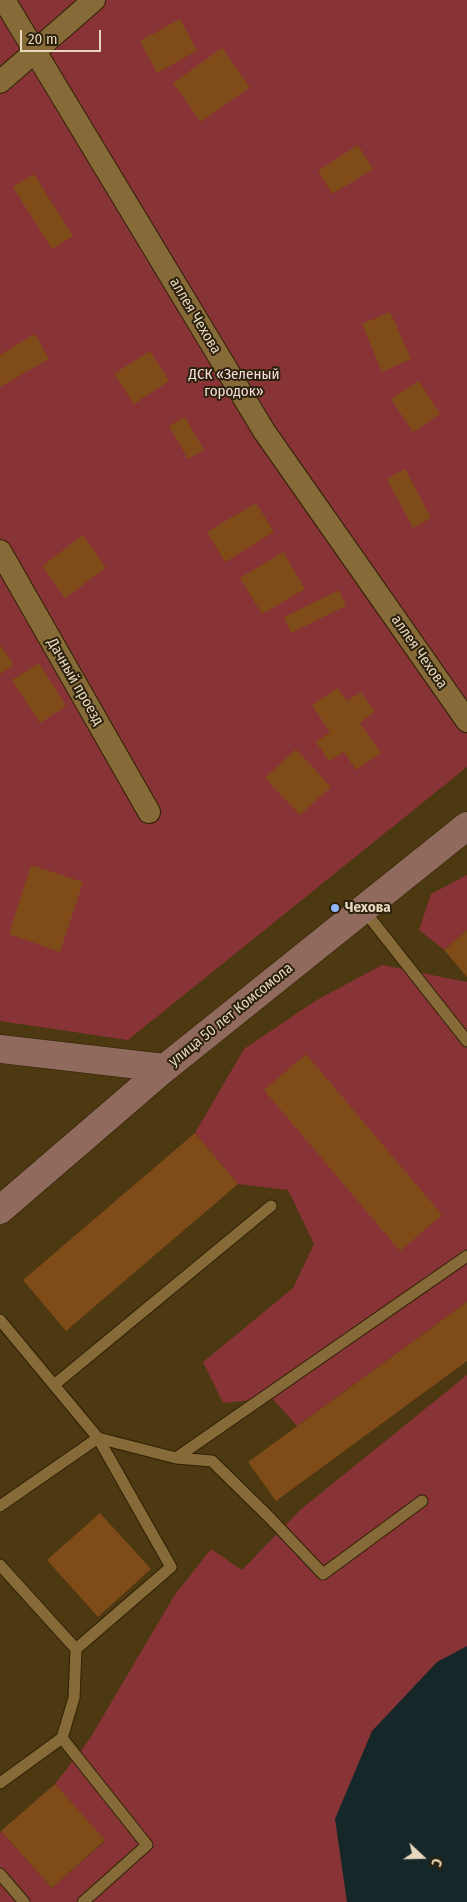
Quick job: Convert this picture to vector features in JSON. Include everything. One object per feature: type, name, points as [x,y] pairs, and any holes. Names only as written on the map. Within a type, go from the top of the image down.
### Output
[{"type":"street","name":"аллея Чехова","points":[[4,0],[264,431],[467,721]]},
{"type":"street","points":[[0,82],[94,0]]},
{"type":"street","name":"Дачный проезд","points":[[0,551],[149,812]]},
{"type":"street","name":"улица 50 лет Комсомола","points":[[0,1210],[165,1068],[467,826]]},
{"type":"street","points":[[0,1049],[165,1068]]},
{"type":"lane","points":[[363,909],[467,1041]]},
{"type":"lane","points":[[54,1385],[271,1206]]},
{"type":"lane","points":[[176,1458],[467,1256]]},
{"type":"lane","points":[[0,1320],[98,1438],[171,1567],[76,1649]]},
{"type":"lane","points":[[0,1506],[98,1438],[176,1458],[212,1461],[269,1517],[322,1574],[422,1501]]},
{"type":"lane","points":[[0,1564],[76,1649],[74,1698],[62,1738],[0,1783]]},
{"type":"lane","points":[[62,1738],[147,1845],[84,1902]]},
{"type":"lane","points":[[0,1874],[24,1902]]},
{"type":"green space","name":"ДСК «Зеленый городок»","points":[[0,0],[467,0],[467,767],[128,1040],[0,1021]]},
{"type":"green space","points":[[467,875],[467,930],[444,950],[419,930],[431,894]]},
{"type":"green space","points":[[382,965],[467,982],[467,1302],[297,1426],[272,1398],[223,1403],[203,1362],[293,1288],[314,1244],[288,1190],[238,1184],[195,1133],[244,1049],[315,1001]]},
{"type":"green space","points":[[467,1375],[467,1902],[0,1902],[1,1831],[52,1888],[105,1841],[55,1784],[89,1740],[174,1596],[211,1549],[242,1570],[300,1510]]},
{"type":"shaded area","points":[[467,1646],[467,1902],[347,1902],[335,1819],[372,1731],[437,1662]]},
{"type":"building","points":[[180,19],[197,51],[157,73],[140,41]]},
{"type":"building","points":[[222,48],[250,87],[201,122],[173,83]]},
{"type":"building","points":[[358,145],[373,169],[332,194],[318,171]]},
{"type":"building","points":[[34,174],[73,236],[52,249],[13,187]]},
{"type":"building","points":[[390,312],[411,359],[382,372],[362,324]]},
{"type":"building","points":[[35,334],[49,359],[0,387],[0,355]]},
{"type":"building","points":[[150,351],[169,381],[134,404],[114,374]]},
{"type":"building","points":[[419,381],[440,414],[413,432],[391,399]]},
{"type":"building","points":[[185,417],[204,450],[188,459],[169,426]]},
{"type":"building","points":[[405,469],[431,518],[413,528],[387,479]]},
{"type":"building","points":[[256,503],[274,532],[225,562],[207,532]]},
{"type":"building","points":[[83,535],[106,568],[65,598],[42,566]]},
{"type":"building","points":[[283,552],[305,589],[262,614],[240,578]]},
{"type":"building","points":[[339,590],[346,606],[291,633],[284,617]]},
{"type":"building","points":[[0,645],[14,665],[0,674]]},
{"type":"building","points":[[39,663],[66,706],[40,723],[12,680]]},
{"type":"building","points":[[338,688],[347,701],[361,692],[375,712],[360,723],[381,753],[356,770],[344,752],[329,761],[316,742],[330,732],[312,705]]},
{"type":"building","points":[[296,749],[331,787],[300,815],[265,778]]},
{"type":"building","points":[[31,865],[83,882],[60,952],[9,934]]},
{"type":"building","points":[[467,930],[467,977],[444,950]]},
{"type":"building","points":[[306,1054],[442,1215],[400,1251],[264,1090]]},
{"type":"building","points":[[195,1133],[238,1184],[66,1331],[23,1280]]},
{"type":"building","points":[[467,1302],[467,1361],[276,1501],[248,1462]]},
{"type":"building","points":[[100,1513],[151,1569],[98,1617],[47,1560]]},
{"type":"building","points":[[55,1784],[105,1840],[52,1888],[1,1831]]},
{"type":"place","name":"Чехова","points":[[335,908]]}]
